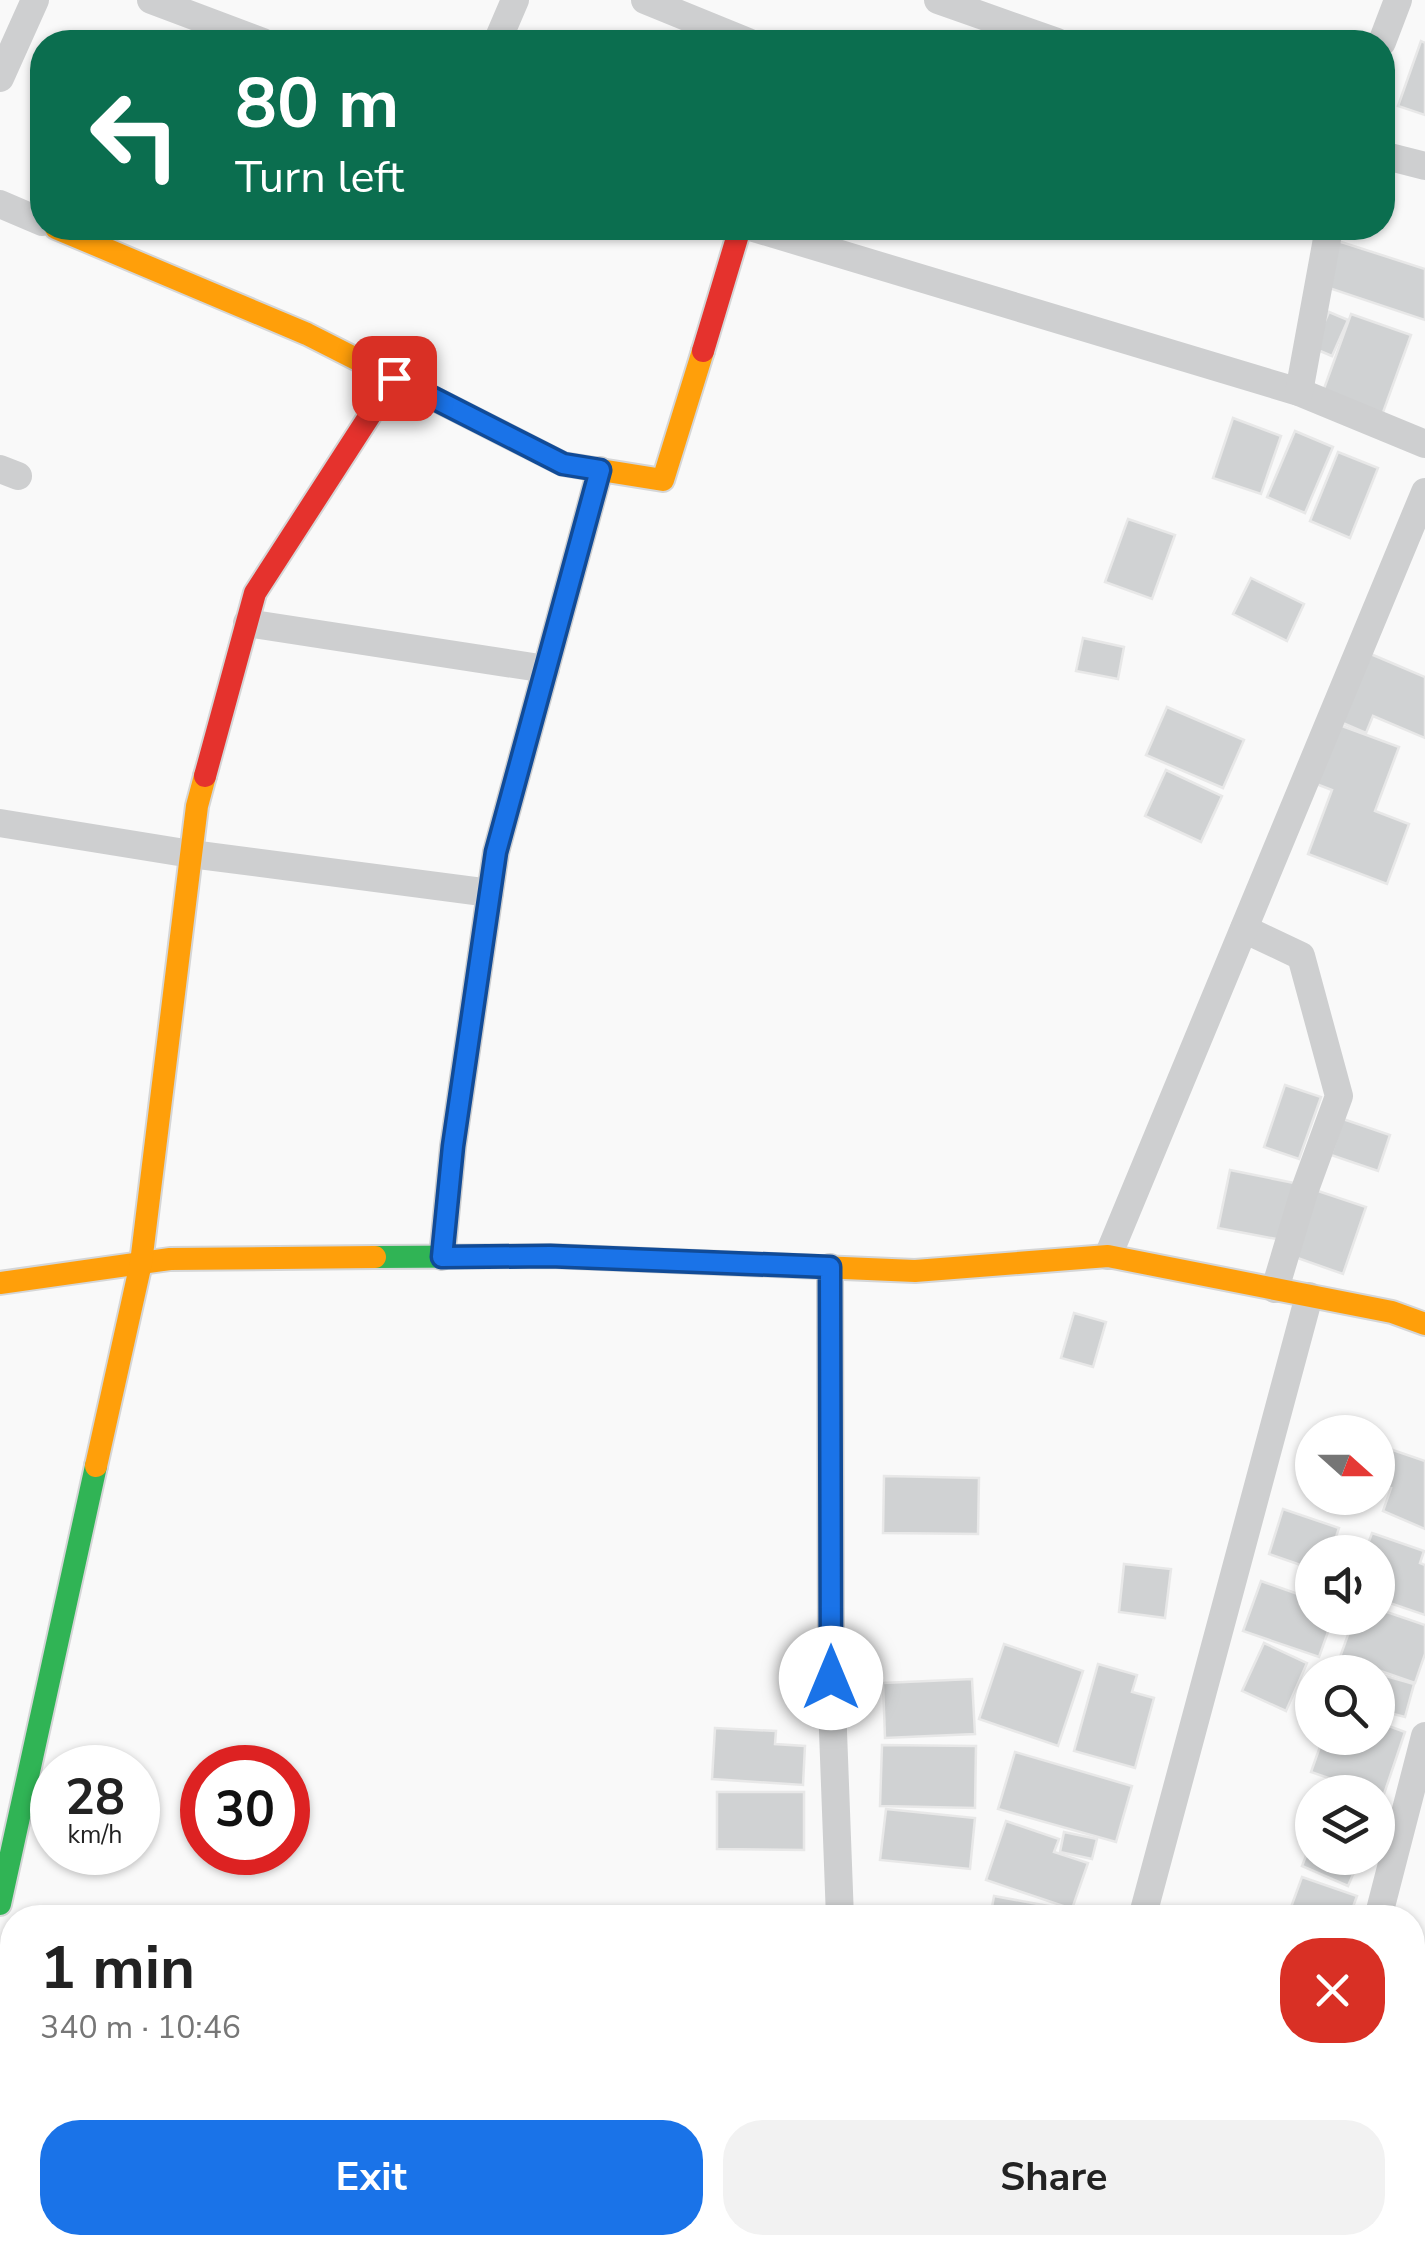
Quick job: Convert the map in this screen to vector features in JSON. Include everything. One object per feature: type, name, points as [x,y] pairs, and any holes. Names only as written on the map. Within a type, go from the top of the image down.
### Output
[{"type":"street","points":[[0,78],[35,0]]},
{"type":"street","points":[[151,0],[231,30]]},
{"type":"street","points":[[502,30],[515,0]]},
{"type":"street","points":[[645,0],[719,30]]},
{"type":"street","points":[[938,0],[1022,30]]},
{"type":"street","points":[[1387,30],[1398,0]]},
{"type":"street","points":[[1395,158],[1425,166]]},
{"type":"street","points":[[0,204],[30,217]]},
{"type":"street","points":[[84,240],[307,334],[563,464],[663,480],[736,240]]},
{"type":"street","points":[[794,240],[1299,392],[1425,444]]},
{"type":"street","points":[[1299,392],[1327,240]]},
{"type":"street","points":[[0,1904],[140,1263],[197,806],[255,593],[394,378]]},
{"type":"street","points":[[442,1257],[453,1146],[496,852],[600,470]]},
{"type":"street","points":[[1108,1256],[1425,492]]},
{"type":"street","points":[[247,623],[546,669]]},
{"type":"street","points":[[0,823],[191,854],[490,893]]},
{"type":"street","points":[[1244,928],[1301,956],[1339,1096],[1304,1192],[1275,1289]]},
{"type":"street","points":[[0,1284],[170,1258],[550,1256],[915,1271],[1108,1256],[1392,1312],[1425,1324]]},
{"type":"street","points":[[830,1267],[831,1678],[840,1905]]},
{"type":"street","points":[[1145,1905],[1309,1296]]},
{"type":"street","points":[[1381,1905],[1425,1736]]},
{"type":"building","points":[[1421,41],[1425,43],[1425,115],[1398,106]]},
{"type":"building","points":[[1338,241],[1425,269],[1425,320],[1323,286]]},
{"type":"building","points":[[1329,312],[1348,320],[1332,356],[1313,348]]},
{"type":"building","points":[[1351,314],[1411,335],[1381,418],[1321,397]]},
{"type":"building","points":[[1233,418],[1281,436],[1261,494],[1213,478]]},
{"type":"building","points":[[1295,431],[1333,447],[1305,513],[1267,497]]},
{"type":"building","points":[[1338,452],[1378,468],[1350,538],[1310,521]]},
{"type":"building","points":[[1128,519],[1175,535],[1152,599],[1105,582]]},
{"type":"building","points":[[1251,578],[1304,604],[1287,641],[1233,614]]},
{"type":"building","points":[[1083,638],[1124,647],[1118,679],[1076,671]]},
{"type":"building","points":[[1366,652],[1425,677],[1425,738],[1373,716],[1366,733],[1338,721]]},
{"type":"building","points":[[1167,707],[1244,740],[1223,788],[1146,755]]},
{"type":"building","points":[[1334,723],[1399,747],[1375,811],[1409,824],[1387,884],[1308,854],[1332,790],[1311,782]]},
{"type":"building","points":[[1166,770],[1222,796],[1201,842],[1145,816]]},
{"type":"building","points":[[1285,1085],[1321,1097],[1299,1159],[1264,1147]]},
{"type":"building","points":[[1343,1119],[1390,1135],[1378,1171],[1331,1155]]},
{"type":"building","points":[[1230,1170],[1299,1184],[1287,1241],[1218,1228]]},
{"type":"building","points":[[1312,1189],[1366,1207],[1343,1274],[1289,1255]]},
{"type":"building","points":[[1074,1313],[1106,1322],[1093,1367],[1061,1358]]},
{"type":"building","points":[[1395,1451],[1425,1461],[1425,1529],[1392,1515]]},
{"type":"building","points":[[884,1476],[979,1478],[978,1534],[883,1533]]},
{"type":"building","points":[[1283,1509],[1339,1528],[1337,1535],[1295,1535],[1295,1563],[1269,1554]]},
{"type":"building","points":[[1395,1541],[1424,1551],[1420,1563],[1425,1565],[1425,1615],[1395,1605]]},
{"type":"building","points":[[1124,1564],[1171,1569],[1165,1618],[1119,1612]]},
{"type":"building","points":[[1261,1581],[1295,1593],[1295,1635],[1327,1635],[1320,1655],[1313,1655],[1243,1631]]},
{"type":"building","points":[[1395,1615],[1425,1625],[1425,1654],[1415,1683],[1395,1676],[1395,1655],[1341,1655],[1348,1635],[1395,1635]]},
{"type":"building","points":[[1264,1643],[1295,1657],[1295,1690],[1286,1711],[1242,1691]]},
{"type":"building","points":[[1004,1644],[1083,1671],[1058,1746],[979,1719]]},
{"type":"building","points":[[1098,1664],[1137,1675],[1132,1692],[1154,1698],[1135,1768],[1074,1751]]},
{"type":"building","points":[[972,1679],[975,1734],[885,1738],[883,1683]]},
{"type":"building","points":[[1395,1679],[1414,1684],[1405,1717],[1395,1714]]},
{"type":"building","points":[[715,1728],[776,1731],[775,1744],[805,1746],[803,1785],[712,1779]]},
{"type":"building","points":[[1395,1728],[1405,1732],[1390,1775],[1311,1772],[1317,1755],[1395,1755]]},
{"type":"building","points":[[882,1745],[976,1746],[975,1808],[880,1806]]},
{"type":"building","points":[[1015,1752],[1132,1786],[1116,1842],[998,1809]]},
{"type":"building","points":[[717,1792],[804,1792],[804,1850],[717,1849]]},
{"type":"building","points":[[886,1809],[975,1818],[970,1869],[880,1860]]},
{"type":"building","points":[[1006,1821],[1059,1839],[1054,1852],[1088,1863],[1073,1905],[1060,1905],[986,1880]]},
{"type":"building","points":[[1064,1832],[1097,1839],[1092,1859],[1060,1852]]},
{"type":"building","points":[[1323,1875],[1353,1875],[1348,1886]]},
{"type":"building","points":[[1302,1877],[1357,1896],[1354,1905],[1292,1905]]},
{"type":"building","points":[[994,1896],[1043,1905],[992,1905]]},
{"type":"traffic: fast","points":[[375,1257],[550,1256],[773,1265]]},
{"type":"traffic: fast","points":[[0,1904],[96,1466]]},
{"type":"traffic: slow","points":[[84,240],[307,334],[563,464],[663,480],[703,351]]},
{"type":"traffic: slow","points":[[96,1466],[141,1263],[197,806],[205,776]]},
{"type":"traffic: slow","points":[[773,1265],[915,1271],[1108,1256],[1392,1312],[1425,1324]]},
{"type":"traffic: slow","points":[[0,1283],[170,1259],[375,1257]]},
{"type":"traffic: jam","points":[[703,351],[736,240]]},
{"type":"traffic: jam","points":[[205,776],[255,593],[394,378]]},
{"type":"route","points":[[394,378],[563,464],[600,470],[496,852],[453,1146],[442,1257],[550,1256],[830,1267],[831,1678]]}]
